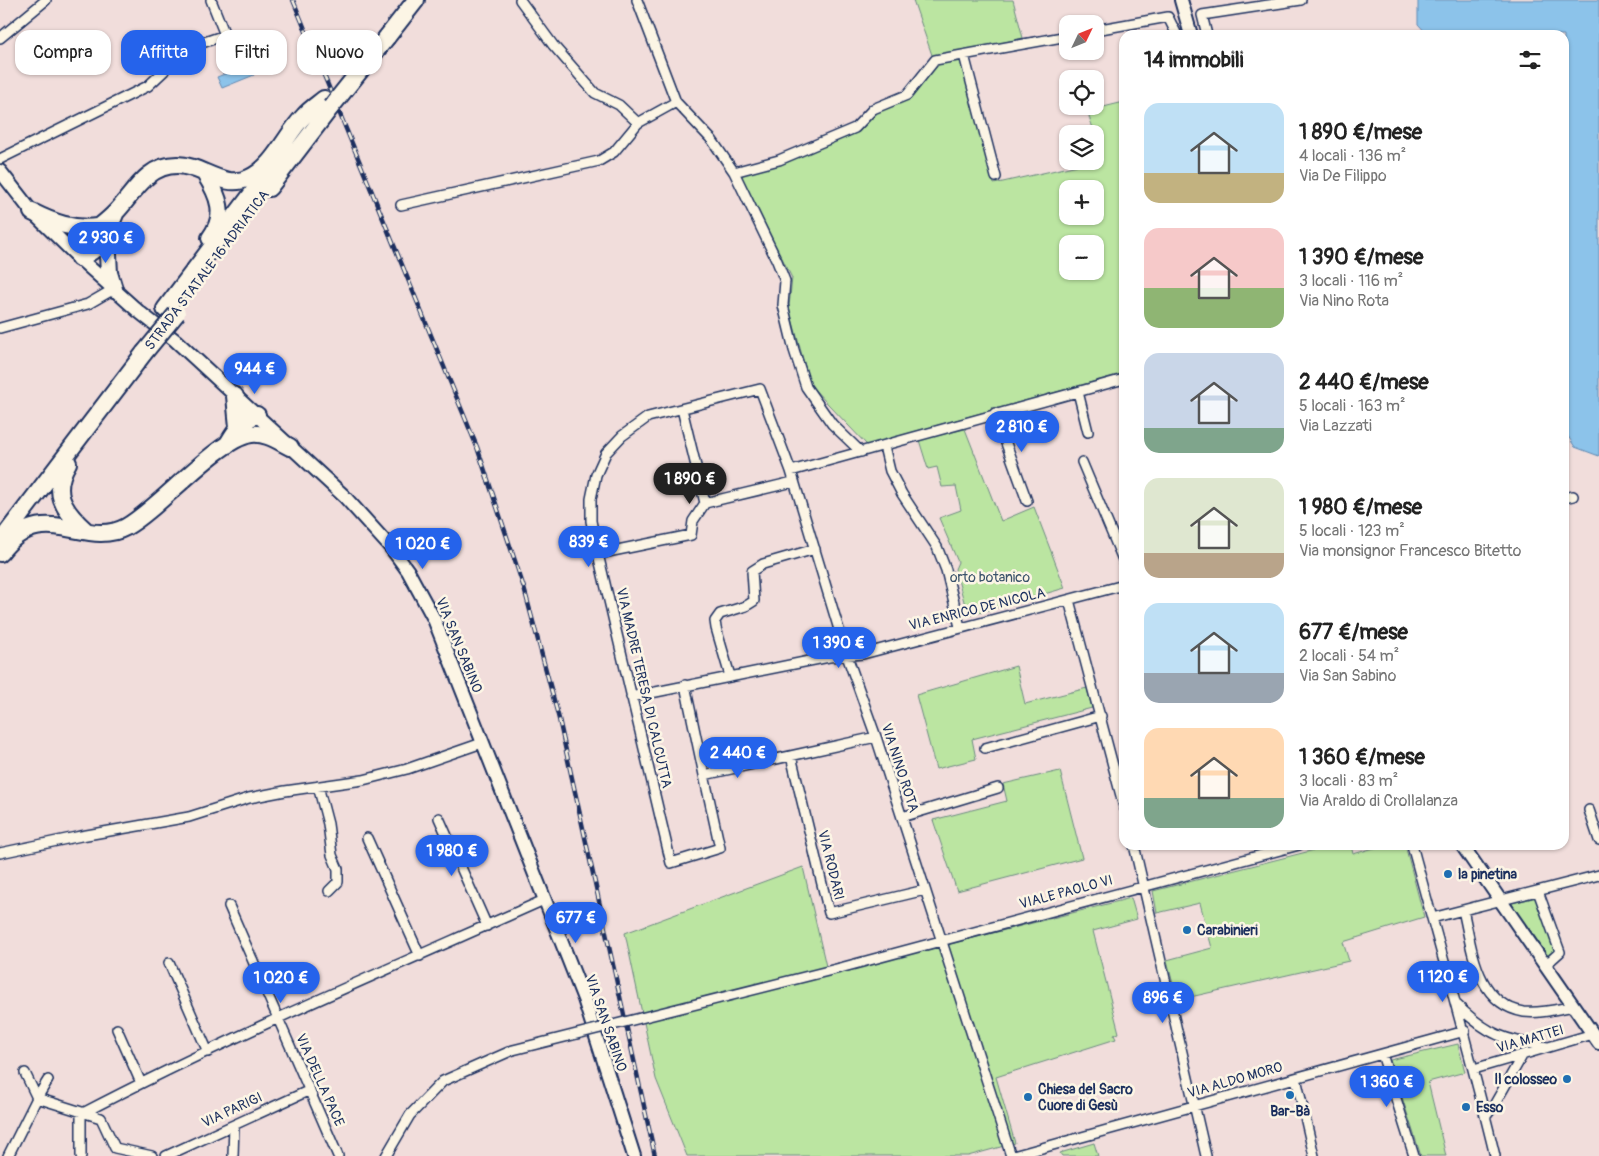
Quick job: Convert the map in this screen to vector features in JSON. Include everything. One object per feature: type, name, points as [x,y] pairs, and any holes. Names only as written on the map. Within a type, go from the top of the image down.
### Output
[{"type":"highway","name":"STRADA STATALE 16 ADRIATICA","points":[[384,34],[404,0]]},
{"type":"highway","name":"STRADA STATALE 16 ADRIATICA","points":[[0,542],[328,103],[384,34],[416,0]]},
{"type":"highway","points":[[79,258],[94,251],[102,231],[146,176],[162,167],[178,165],[230,182],[248,179],[257,174],[304,116],[328,103]]},
{"type":"highway","points":[[171,311],[177,282],[218,224],[221,212],[219,200],[205,174]]},
{"type":"highway","points":[[32,212],[64,225],[102,231]]},
{"type":"highway","points":[[102,231],[108,273],[114,289]]},
{"type":"highway","name":"STRADA STATALE 16 ADRIATICA","points":[[0,528],[139,355]]},
{"type":"highway","points":[[85,530],[68,514],[63,504],[60,493],[62,474],[130,382],[139,355]]},
{"type":"highway","points":[[235,396],[243,431]]},
{"type":"highway","points":[[0,553],[13,538],[36,527],[60,525],[102,534],[126,527],[227,445],[243,431],[248,418],[256,415]]},
{"type":"highway","points":[[243,431],[262,435],[290,447]]},
{"type":"street","points":[[0,38],[46,0]]},
{"type":"street","points":[[0,159],[148,86],[160,76],[171,52],[178,48],[196,45],[225,35],[210,0]]},
{"type":"street","points":[[520,0],[553,44],[595,93],[619,106],[638,123]]},
{"type":"street","points":[[637,0],[676,102],[712,140],[734,172],[785,282],[783,305],[794,350],[806,387],[832,424],[861,452]]},
{"type":"street","points":[[1181,0],[1189,30]]},
{"type":"street","points":[[1206,30],[1202,15],[1301,0]]},
{"type":"street","points":[[1104,28],[1168,17],[1174,30]]},
{"type":"street","points":[[734,172],[779,160],[855,128],[874,109],[908,95],[935,60],[1059,38]]},
{"type":"street","points":[[964,55],[996,177]]},
{"type":"street","points":[[401,205],[599,161],[614,152],[638,123],[676,102]]},
{"type":"street","name":"VIA SAN SABINO","points":[[0,171],[32,212],[79,258],[175,340],[368,521],[408,571],[434,619],[587,1008],[634,1156]]},
{"type":"street","points":[[0,328],[88,304],[114,289]]},
{"type":"street","points":[[791,471],[995,413],[1119,380]]},
{"type":"street","name":"VIA MADRE TERESA DI CALCUTTA","points":[[704,775],[720,848],[671,863],[598,554],[591,521],[591,499],[596,475],[606,453],[622,436],[648,417],[760,389]]},
{"type":"street","name":"VIA NINO ROTA","points":[[760,389],[791,471],[847,656],[876,737],[1012,1156]]},
{"type":"street","points":[[1078,392],[1088,432]]},
{"type":"street","points":[[682,409],[705,504]]},
{"type":"street","points":[[995,413],[1027,502]]},
{"type":"street","points":[[884,446],[890,471],[937,547],[960,627]]},
{"type":"street","points":[[1082,462],[1119,550]]},
{"type":"street","points":[[598,554],[691,535],[693,521],[705,504],[793,482]]},
{"type":"street","points":[[1569,497],[1574,496]]},
{"type":"street","points":[[730,676],[715,621],[720,614],[746,606],[754,600],[752,571],[763,564],[815,550]]},
{"type":"street","name":"VIA ENRICO DE NICOLA","points":[[631,697],[830,657],[863,654],[1119,586]]},
{"type":"street","points":[[1069,600],[1119,787]]},
{"type":"street","points":[[685,685],[704,775],[876,737]]},
{"type":"street","points":[[986,748],[1101,716]]},
{"type":"street","points":[[0,853],[81,836],[189,817],[249,798],[363,780],[407,769],[482,743]]},
{"type":"street","name":"VIA RODARI","points":[[791,756],[829,913],[925,890]]},
{"type":"street","points":[[318,786],[328,824],[332,855],[338,869],[338,882],[329,891]]},
{"type":"street","points":[[902,817],[998,788]]},
{"type":"street","points":[[1589,810],[1599,840]]},
{"type":"street","points":[[439,818],[487,926]]},
{"type":"street","points":[[367,838],[420,956]]},
{"type":"street","points":[[1135,850],[1206,1156]]},
{"type":"street","name":"VIALE PAOLO VI","points":[[386,1156],[410,1115],[442,1081],[513,1050],[840,968],[1280,850]]},
{"type":"street","points":[[1413,850],[1448,982],[1464,1031],[1495,1156]]},
{"type":"street","points":[[1466,850],[1596,1039]]},
{"type":"street","points":[[1432,918],[1599,875]]},
{"type":"street","points":[[1538,891],[1560,952],[1550,960],[1543,961]]},
{"type":"street","points":[[81,1114],[141,1083],[278,1019],[544,900]]},
{"type":"street","name":"VIA DELLA PACE","points":[[229,906],[338,1156]]},
{"type":"street","points":[[1463,910],[1480,978],[1495,998],[1507,1006],[1524,1012],[1541,1012],[1574,1006]]},
{"type":"street","points":[[169,963],[208,1052]]},
{"type":"street","points":[[1456,1003],[1486,1030],[1506,1038],[1550,1047]]},
{"type":"street","points":[[117,1028],[141,1083]]},
{"type":"street","name":"VIA ALDO MORO","points":[[1012,1156],[1464,1031]]},
{"type":"street","name":"VIA MATTEI","points":[[1474,1069],[1550,1047],[1596,1039]]},
{"type":"street","points":[[1382,1054],[1414,1156]]},
{"type":"street","points":[[1486,1116],[1494,1107],[1522,1056]]},
{"type":"street","points":[[25,1073],[37,1098],[81,1114],[101,1118],[115,1148],[152,1156]]},
{"type":"street","points":[[1296,1078],[1314,1156]]},
{"type":"street","points":[[8,1156],[48,1080]]},
{"type":"street","name":"VIA PARIGI","points":[[166,1156],[310,1090]]},
{"type":"street","points":[[81,1114],[81,1156]]},
{"type":"street","points":[[234,1125],[234,1156]]},
{"type":"green space","points":[[913,0],[1013,0],[1023,38],[933,58]]},
{"type":"green space","points":[[962,59],[994,184],[1059,169],[1104,170],[1104,125],[1092,125],[1088,115],[1104,115],[1104,107],[1119,103],[1119,374],[867,445],[810,385],[789,307],[792,278],[740,174],[779,164],[857,132],[876,112],[911,98],[938,63]]},
{"type":"green space","name":"orto botanico","points":[[965,429],[1001,521],[1034,507],[1065,588],[968,616],[955,569],[958,562],[939,518],[961,510],[956,486],[942,487],[937,467],[928,469],[919,440]]},
{"type":"green space","points":[[1016,666],[1025,704],[1087,688],[1092,708],[972,739],[976,759],[936,769],[916,695]]},
{"type":"green space","points":[[1060,771],[1082,858],[957,891],[933,820],[1007,801],[1003,784]]},
{"type":"green space","points":[[1314,850],[1352,850],[1353,854],[1367,850],[1406,850],[1424,917],[1343,942],[1349,961],[1177,1000],[1167,960],[1212,948],[1200,903],[1157,913],[1153,891]]},
{"type":"green space","points":[[803,867],[828,975],[1131,898],[1137,919],[1093,931],[1119,1033],[1114,1035],[1116,1039],[996,1077],[1015,1143],[968,1156],[687,1156],[656,1079],[625,933]]},
{"type":"green space","points":[[1538,897],[1556,953],[1547,958],[1511,903]]},
{"type":"green space","points":[[1458,1044],[1465,1072],[1428,1082],[1446,1156],[1421,1156],[1390,1060]]},
{"type":"green space","points":[[1094,1143],[1098,1156],[1062,1156],[1060,1153]]},
{"type":"water","points":[[1418,0],[1599,0],[1599,456],[1575,447],[1569,438],[1569,30],[1423,30],[1418,24]]},
{"type":"water","points":[[222,75],[254,75],[222,88],[217,77]]},
{"type":"railway","points":[[293,0],[477,447],[524,588],[559,719],[655,1156]]},
{"type":"place","name":"la pinetina","points":[[1448,874]]},
{"type":"place","name":"Carabinieri","points":[[1187,930]]},
{"type":"place","name":"Il colosseo","points":[[1567,1079]]},
{"type":"place","name":"Bar-Bà","points":[[1290,1095]]},
{"type":"place","name":"Chiesa del Sacro Cuore di Gesù","points":[[1028,1097]]},
{"type":"place","name":"Esso","points":[[1466,1107]]}]
